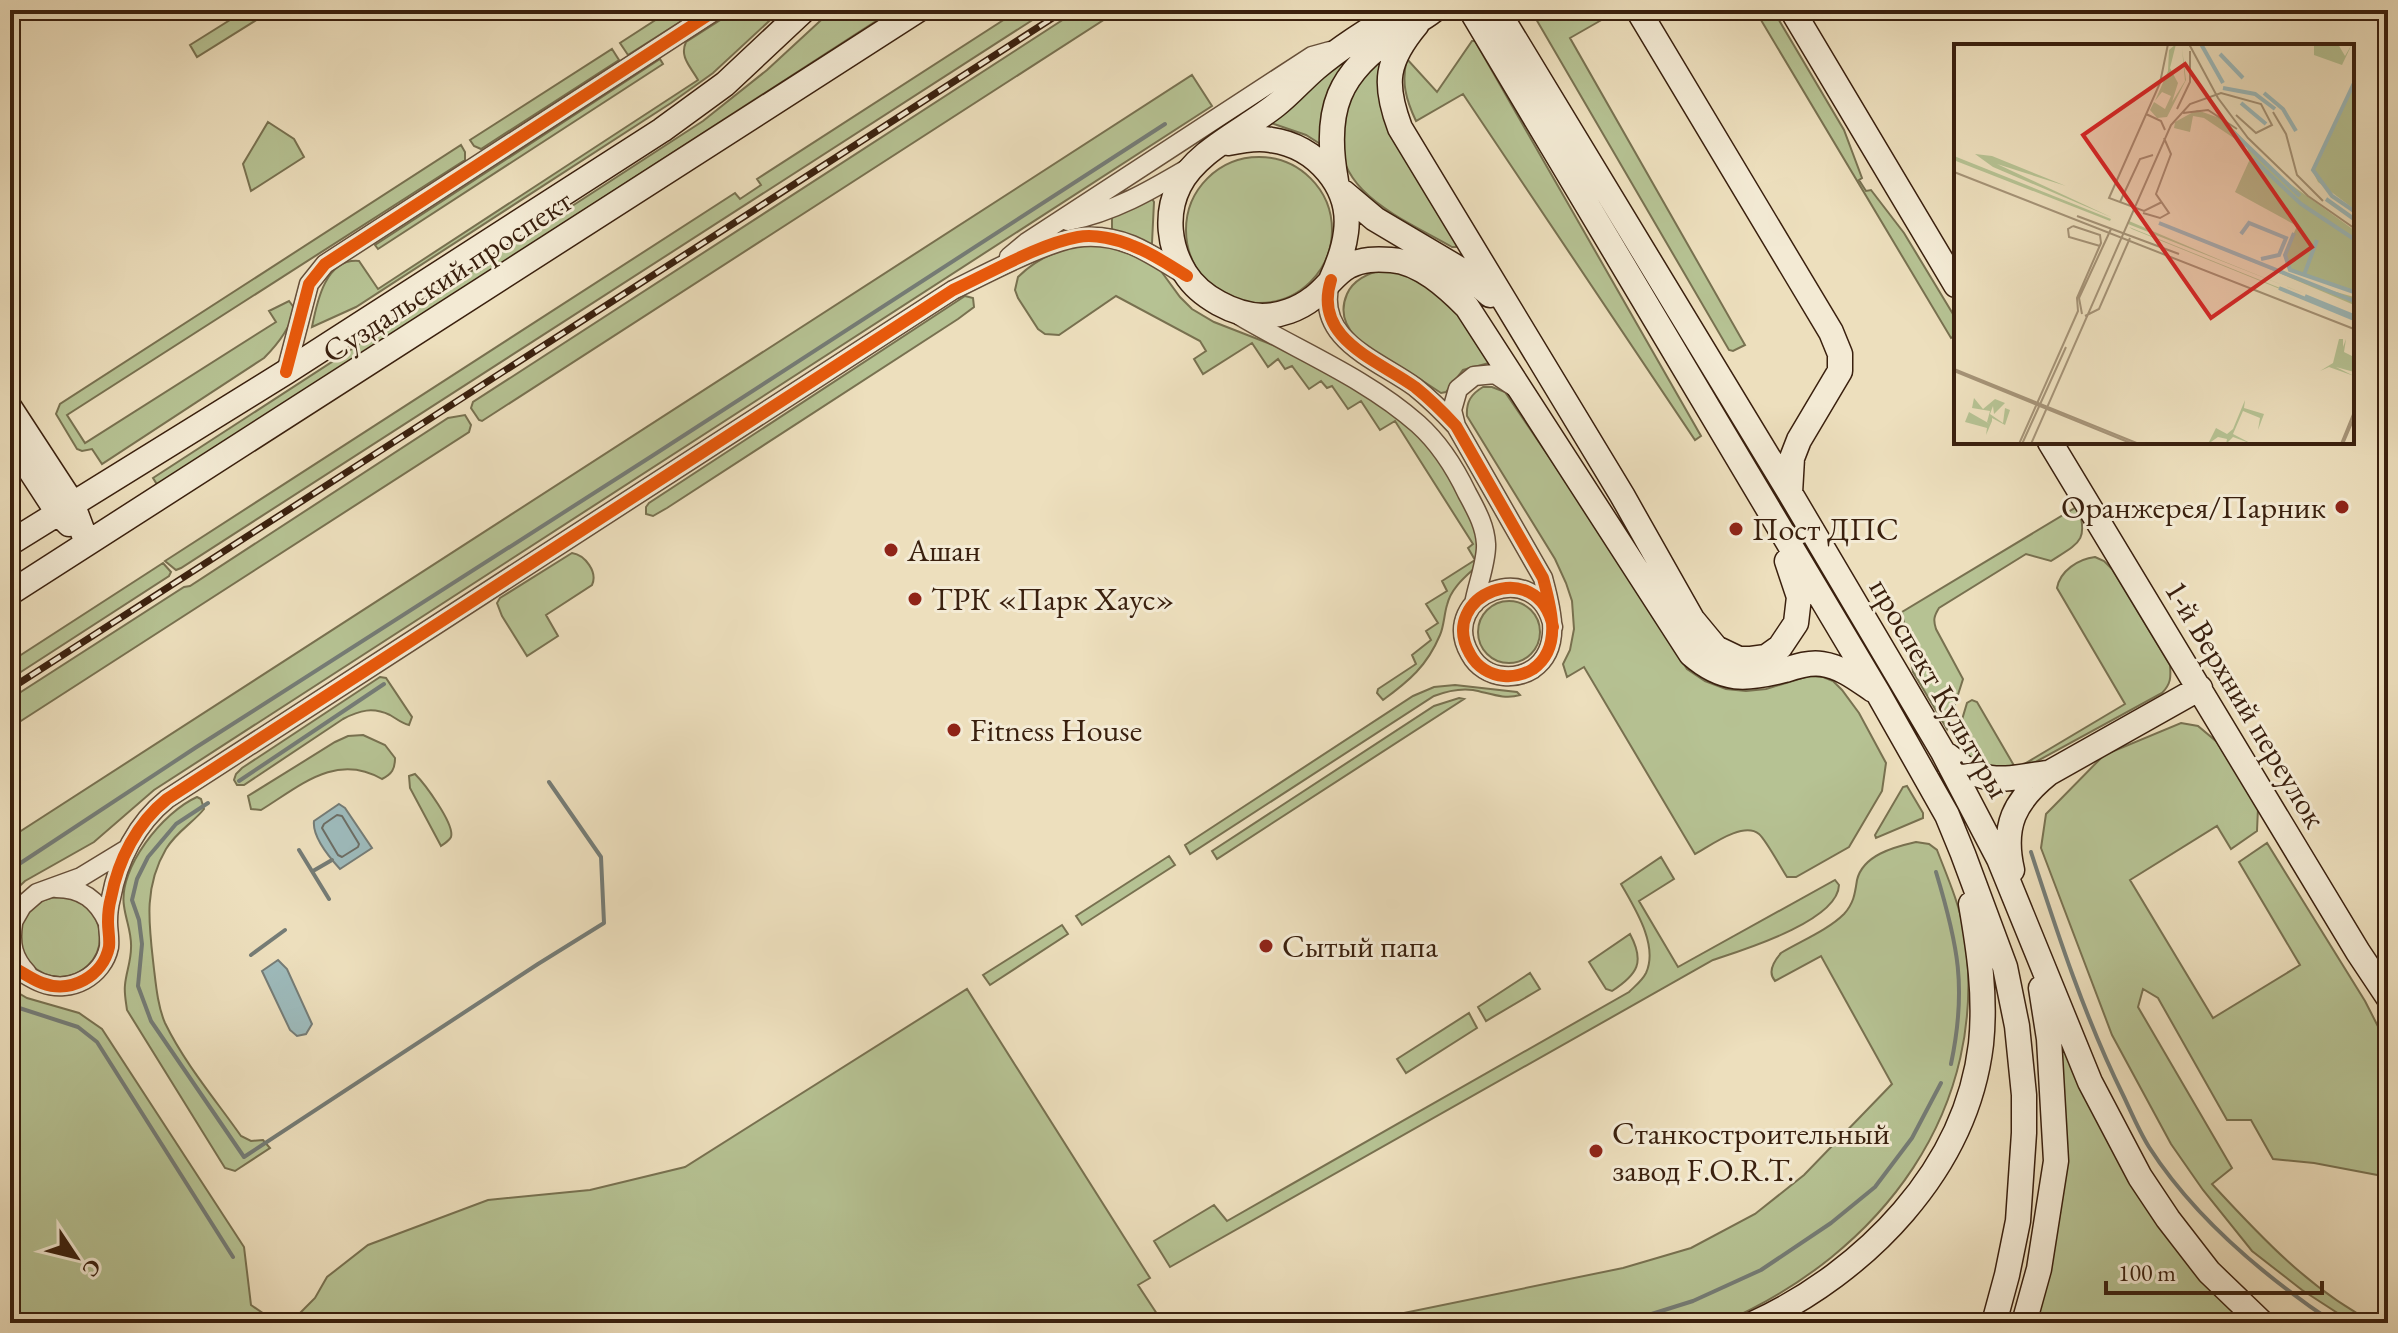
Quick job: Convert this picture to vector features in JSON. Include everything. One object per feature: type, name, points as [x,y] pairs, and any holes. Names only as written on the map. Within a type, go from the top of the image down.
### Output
[{"type":"main road","name":"Суздальский проспект","points":[[10,543],[286,372],[662,130],[725,84],[804,10]]},
{"type":"main road","name":"Суздальский проспект","points":[[10,593],[918,10]]},
{"type":"main road","points":[[1471,10],[1644,275]]},
{"type":"main road","points":[[1497,10],[1644,275]]},
{"type":"main road","points":[[1638,10],[1824,319],[1840,354],[1840,371],[1799,440],[1792,458],[1790,493]]},
{"type":"main road","points":[[1792,10],[1954,282]]},
{"type":"main road","points":[[1417,15],[1343,47],[1276,105],[1191,167],[1178,187],[1171,209],[1170,233],[1175,255],[1187,276],[1213,301],[1262,316],[1288,312],[1313,298],[1347,266],[1369,259],[1395,260],[1411,265],[1451,291],[1467,307],[1691,654],[1708,669],[1731,677],[1749,678],[1821,664],[1837,668],[1878,693]]},
{"type":"main road","points":[[1331,280],[1342,255],[1347,230],[1331,134],[1340,90],[1370,53],[1417,15]]},
{"type":"main road","points":[[1417,15],[1392,59],[1392,108],[1400,128],[1622,495],[1692,619],[1716,648],[1739,659],[1773,654],[1796,623],[1799,597],[1776,523]]},
{"type":"main road","points":[[1221,144],[1248,139],[1273,140],[1298,149],[1319,162],[1339,186],[1375,219],[1461,270],[1482,286],[1518,327]]},
{"type":"main road","name":"проспект Культуры","points":[[1644,275],[1790,493],[1943,752],[1999,859],[2032,938]]},
{"type":"main road","name":"проспект Культуры","points":[[1644,275],[1776,523],[1947,815],[1963,854]]},
{"type":"main road","points":[[10,408],[87,543]]},
{"type":"main road","points":[[10,439],[65,508]]},
{"type":"main road","name":"1-й Верхний переулок","points":[[2051,444],[2388,997]]},
{"type":"main road","points":[[2021,911],[2008,852],[2008,828],[2030,788],[2049,773],[2200,688]]},
{"type":"main road","points":[[1943,752],[1965,770],[1981,777],[1999,780],[2049,773]]},
{"type":"main road","points":[[1755,1323],[1816,1290],[1876,1241],[1922,1187],[1943,1155],[1959,1121],[1969,1096],[1981,1047],[1983,1013],[1982,966],[1963,854]]},
{"type":"main road","points":[[1963,854],[2005,967],[2017,1026],[2024,1095],[2018,1221],[1994,1323]]},
{"type":"main road","points":[[2024,1323],[2039,1269],[2056,1161],[2049,1039],[2032,938]]},
{"type":"main road","points":[[2032,938],[2090,1082],[2140,1177],[2209,1272],[2262,1323]]},
{"type":"street","points":[[286,372],[309,284],[325,264],[716,10]]},
{"type":"street","points":[[988,274],[1027,242],[1312,56],[1343,47]]},
{"type":"street","points":[[1057,223],[1103,213],[1145,194],[1191,167]]},
{"type":"street","points":[[108,923],[117,873],[127,849],[145,820],[167,799],[949,293],[1056,243],[1082,237],[1130,244],[1187,276]]},
{"type":"street","points":[[1213,301],[1374,392],[1419,425],[1437,444],[1462,482],[1483,525],[1486,548],[1474,604],[1464,628],[1465,645],[1480,667],[1495,675],[1521,675],[1543,660],[1551,645],[1553,627],[1543,578],[1456,426],[1414,386],[1362,354],[1342,337],[1330,316],[1327,293],[1331,280]]},
{"type":"street","points":[[1456,426],[1452,410],[1458,389],[1474,376],[1495,374],[1519,389]]},
{"type":"street","points":[[1474,604],[1495,589],[1521,589],[1543,603],[1553,627]]},
{"type":"street","points":[[56,888],[127,849]]},
{"type":"street","points":[[46,889],[79,891],[97,904],[108,923],[108,950],[100,966],[87,979],[70,985],[51,986],[18,970],[11,945],[11,925],[22,906],[46,889]]},
{"type":"green space","points":[[246,10],[252,10],[258,19],[197,57],[190,45]]},
{"type":"green space","points":[[671,10],[678,10],[680,22],[628,55],[620,43]]},
{"type":"green space","points":[[736,10],[781,10],[713,73],[671,103],[356,307],[312,327],[320,294],[338,266],[359,261],[378,289],[698,80],[685,57],[686,42]]},
{"type":"green space","points":[[832,10],[893,10],[158,486],[153,478],[703,121],[767,70]]},
{"type":"green space","points":[[1019,10],[1048,10],[181,568],[176,570],[165,561],[735,193],[740,199],[761,185],[757,179]]},
{"type":"green space","points":[[1078,10],[1119,10],[482,421],[479,420],[471,408],[473,402]]},
{"type":"green space","points":[[1619,10],[1570,38],[1745,345],[1733,351],[1729,350],[1536,19],[1540,11]]},
{"type":"green space","points":[[1755,10],[1773,10],[1844,130],[1862,178],[1859,180],[1866,191],[1871,190],[1904,233],[1954,316],[1954,336],[1951,338]]},
{"type":"green space","points":[[1472,41],[1475,41],[1701,436],[1695,440],[1463,94],[1416,121],[1406,91],[1404,75],[1407,59],[1437,92]]},
{"type":"green space","points":[[612,49],[619,60],[481,149],[474,146],[470,140]]},
{"type":"green space","points":[[1344,58],[1350,63],[1325,147],[1306,135],[1271,123],[1290,108]]},
{"type":"green space","points":[[1382,58],[1456,247],[1411,225],[1371,198],[1345,164],[1341,142],[1352,85],[1360,73]]},
{"type":"green space","points":[[660,59],[663,64],[378,249],[375,245]]},
{"type":"green space","points":[[1192,75],[1212,106],[154,790],[94,842],[25,881],[10,895],[10,838]]},
{"type":"green space","points":[[268,122],[294,139],[304,157],[251,191],[243,164]]},
{"type":"green space","points":[[461,145],[465,160],[67,415],[85,443],[276,322],[269,311],[289,301],[295,309],[290,323],[279,342],[264,358],[102,464],[92,449],[77,449],[56,414],[60,404]]},
{"type":"green space","points":[[1259,157],[1287,162],[1311,178],[1327,202],[1332,230],[1327,258],[1311,282],[1287,298],[1259,303],[1231,298],[1207,282],[1191,258],[1186,230],[1191,202],[1207,178],[1231,162]]},
{"type":"green space","points":[[1151,197],[1154,202],[1150,245],[1112,233],[1112,217]]},
{"type":"green space","points":[[1092,244],[1121,248],[1158,267],[1192,309],[1214,322],[1286,350],[1341,379],[1396,414],[1426,439],[1481,528],[1477,566],[1452,593],[1441,632],[1429,656],[1409,679],[1383,700],[1377,693],[1378,689],[1416,664],[1412,655],[1431,640],[1426,631],[1438,623],[1426,604],[1447,591],[1442,581],[1475,560],[1468,548],[1473,544],[1395,421],[1380,430],[1361,401],[1348,409],[1332,386],[1327,388],[1321,381],[1309,389],[1292,366],[1285,369],[1278,359],[1268,367],[1252,343],[1203,374],[1194,359],[1206,351],[1200,341],[1116,296],[1059,335],[1045,334],[1038,329],[1018,298],[1015,290],[1018,277],[1052,254]]},
{"type":"green space","points":[[1387,269],[1404,273],[1449,301],[1489,363],[1463,370],[1446,392],[1441,393],[1359,340],[1345,320],[1347,294],[1364,277]]},
{"type":"green space","points":[[965,296],[973,298],[974,307],[958,319],[667,508],[653,516],[646,514],[649,503]]},
{"type":"green space","points":[[1483,387],[1505,392],[1618,559],[1687,669],[1705,681],[1726,689],[1766,689],[1809,676],[1833,681],[1842,690],[1859,713],[1886,763],[1882,791],[1849,847],[1796,877],[1787,877],[1762,837],[1752,831],[1727,836],[1695,854],[1584,667],[1567,677],[1563,664],[1570,650],[1574,629],[1572,601],[1555,559],[1467,416],[1470,399]]},
{"type":"green space","points":[[465,415],[471,425],[469,432],[10,728],[10,699],[448,418]]},
{"type":"green space","points":[[2078,506],[2082,534],[2069,550],[2051,561],[2026,554],[1937,611],[1934,621],[1936,629],[1963,679],[1947,729],[1913,672],[1902,612]]},
{"type":"green space","points":[[572,553],[589,565],[593,575],[592,585],[546,615],[558,636],[527,656],[497,603],[500,598]]},
{"type":"green space","points":[[2095,557],[2112,569],[2170,665],[2170,680],[2165,690],[2019,771],[1999,773],[1958,751],[1958,733],[1967,703],[1972,700],[1977,702],[2016,769],[2125,704],[2057,588],[2062,576],[2071,567]]},
{"type":"green space","points":[[163,563],[171,572],[169,576],[10,679],[10,662]]},
{"type":"green space","points":[[1503,601],[1515,601],[1531,610],[1538,620],[1538,644],[1531,654],[1515,663],[1503,663],[1483,649],[1478,638],[1478,626],[1492,606]]},
{"type":"green space","points":[[380,677],[386,678],[412,717],[409,725],[378,711],[355,713],[244,785],[237,785],[234,780],[242,768]]},
{"type":"green space","points":[[1455,685],[1517,692],[1520,695],[1502,696],[1463,689],[1434,696],[1190,854],[1185,845],[1413,696],[1434,687]]},
{"type":"green space","points":[[1464,699],[1217,859],[1212,851],[1434,706]]},
{"type":"green space","points":[[2181,723],[2198,726],[2217,742],[2258,808],[2257,831],[2231,849],[2217,826],[2130,880],[2213,1018],[2300,965],[2239,862],[2267,843],[2365,1001],[2388,1046],[2388,1177],[2273,1159],[2251,1120],[2227,1120],[2158,998],[2143,989],[2138,1007],[2232,1168],[2212,1184],[2308,1279],[2375,1323],[2353,1323],[2302,1290],[2252,1251],[2203,1190],[2171,1144],[2112,1035],[2041,848],[2046,814],[2104,755]]},
{"type":"green space","points":[[363,735],[385,745],[395,758],[392,771],[382,779],[349,769],[334,771],[304,783],[261,810],[251,809],[248,796],[335,742],[348,736]]},
{"type":"green space","points":[[415,774],[444,814],[451,831],[451,837],[441,846],[410,788],[409,776]]},
{"type":"green space","points":[[1907,786],[1923,818],[1876,838],[1903,787]]},
{"type":"green space","points":[[197,797],[201,799],[204,809],[170,843],[154,878],[150,907],[151,937],[159,1003],[173,1038],[241,1136],[251,1141],[263,1140],[270,1148],[235,1171],[225,1168],[127,1010],[125,998],[131,948],[124,906],[128,875],[135,859],[157,828],[184,804]]},
{"type":"green space","points":[[1916,842],[1929,844],[1937,850],[1964,931],[1968,996],[1960,1058],[1942,1115],[1913,1168],[1876,1216],[1831,1258],[1779,1294],[1722,1323],[1355,1323],[1623,1268],[1691,1248],[1755,1214],[1804,1175],[1892,1084],[1821,956],[1775,981],[1772,967],[1781,953],[1844,914],[1855,894],[1860,871],[1866,864],[1889,850]]},
{"type":"green space","points":[[1169,856],[1175,865],[1082,925],[1076,916]]},
{"type":"green space","points":[[1661,857],[1674,879],[1639,901],[1678,967],[1835,880],[1839,885],[1835,898],[1807,922],[1713,960],[1170,1267],[1154,1241],[1214,1205],[1227,1221],[1629,992],[1646,973],[1649,951],[1643,927],[1621,884]]},
{"type":"green space","points":[[52,897],[68,897],[89,908],[100,929],[100,945],[89,966],[68,977],[52,977],[38,971],[26,959],[20,945],[20,929],[26,915],[38,903]]},
{"type":"green space","points":[[1062,925],[1068,934],[990,985],[983,975]]},
{"type":"green space","points":[[1630,934],[1637,952],[1636,967],[1621,985],[1612,991],[1606,989],[1589,962]]},
{"type":"green space","points":[[1530,973],[1540,989],[1486,1021],[1478,1007]]},
{"type":"green space","points":[[10,988],[27,998],[79,1013],[102,1029],[244,1247],[251,1305],[270,1318],[281,1319],[300,1313],[315,1298],[327,1277],[368,1245],[488,1200],[590,1190],[685,1167],[967,989],[1150,1278],[1138,1285],[1163,1323],[10,1323]]},
{"type":"green space","points":[[1469,1013],[1477,1028],[1406,1073],[1397,1059]]},
{"type":"green space","points":[[2065,1047],[2250,1323],[2036,1323],[2055,1239],[2060,1050]]},
{"type":"water","points":[[339,804],[345,808],[372,848],[340,869],[322,846],[314,827],[314,821]]},
{"type":"water","points":[[278,960],[287,969],[312,1024],[306,1034],[297,1036],[290,1030],[262,971]]},
{"type":"waterway","points":[[10,870],[1165,124]]},
{"type":"waterway","points":[[239,781],[384,684]]},
{"type":"waterway","points":[[208,803],[176,824],[148,857],[137,879],[132,900],[142,944],[138,986],[151,1021],[244,1157],[604,923],[601,857],[549,782]]},
{"type":"waterway","points":[[299,850],[329,899]]},
{"type":"waterway","points":[[2031,852],[2085,1007],[2149,1147],[2187,1198],[2232,1244],[2282,1286],[2334,1323]]},
{"type":"waterway","points":[[313,871],[332,860]]},
{"type":"waterway","points":[[1936,872],[1958,967],[1958,1012],[1951,1064]]},
{"type":"waterway","points":[[251,955],[285,930]]},
{"type":"waterway","points":[[10,1005],[78,1027],[97,1042],[233,1257]]},
{"type":"waterway","points":[[1623,1323],[1693,1301],[1761,1270],[1831,1223],[1875,1187],[1912,1138],[1941,1083]]},
{"type":"railway","points":[[10,689],[1065,10]]},
{"type":"cycle path","points":[[286,372],[309,284],[325,264],[716,10]]},
{"type":"cycle path","points":[[10,966],[53,986],[74,984],[93,974],[106,957],[109,947],[109,907],[124,856],[147,819],[167,799],[953,290],[1031,252],[1085,236],[1127,243],[1187,276]]},
{"type":"cycle path","points":[[1331,280],[1328,300],[1331,318],[1339,333],[1367,357],[1415,387],[1456,426],[1543,578],[1549,602],[1551,614],[1552,627],[1548,650],[1542,660],[1527,672],[1508,676],[1489,672],[1473,659],[1463,633],[1467,615],[1477,600],[1493,591],[1511,588],[1529,592],[1544,605],[1553,627]]},
{"type":"place","name":"Оранжерея/Парник","points":[[2342,507]]},
{"type":"place","name":"Пост ДПС","points":[[1736,529]]},
{"type":"place","name":"Ашан","points":[[891,550]]},
{"type":"place","name":"ТРК «Парк Хаус»","points":[[915,599]]},
{"type":"place","name":"Fitness House","points":[[954,730]]},
{"type":"place","name":"Сытый папа","points":[[1266,946]]},
{"type":"place","name":"Станкостроительный завод F.O.R.T.","points":[[1596,1151]]}]
